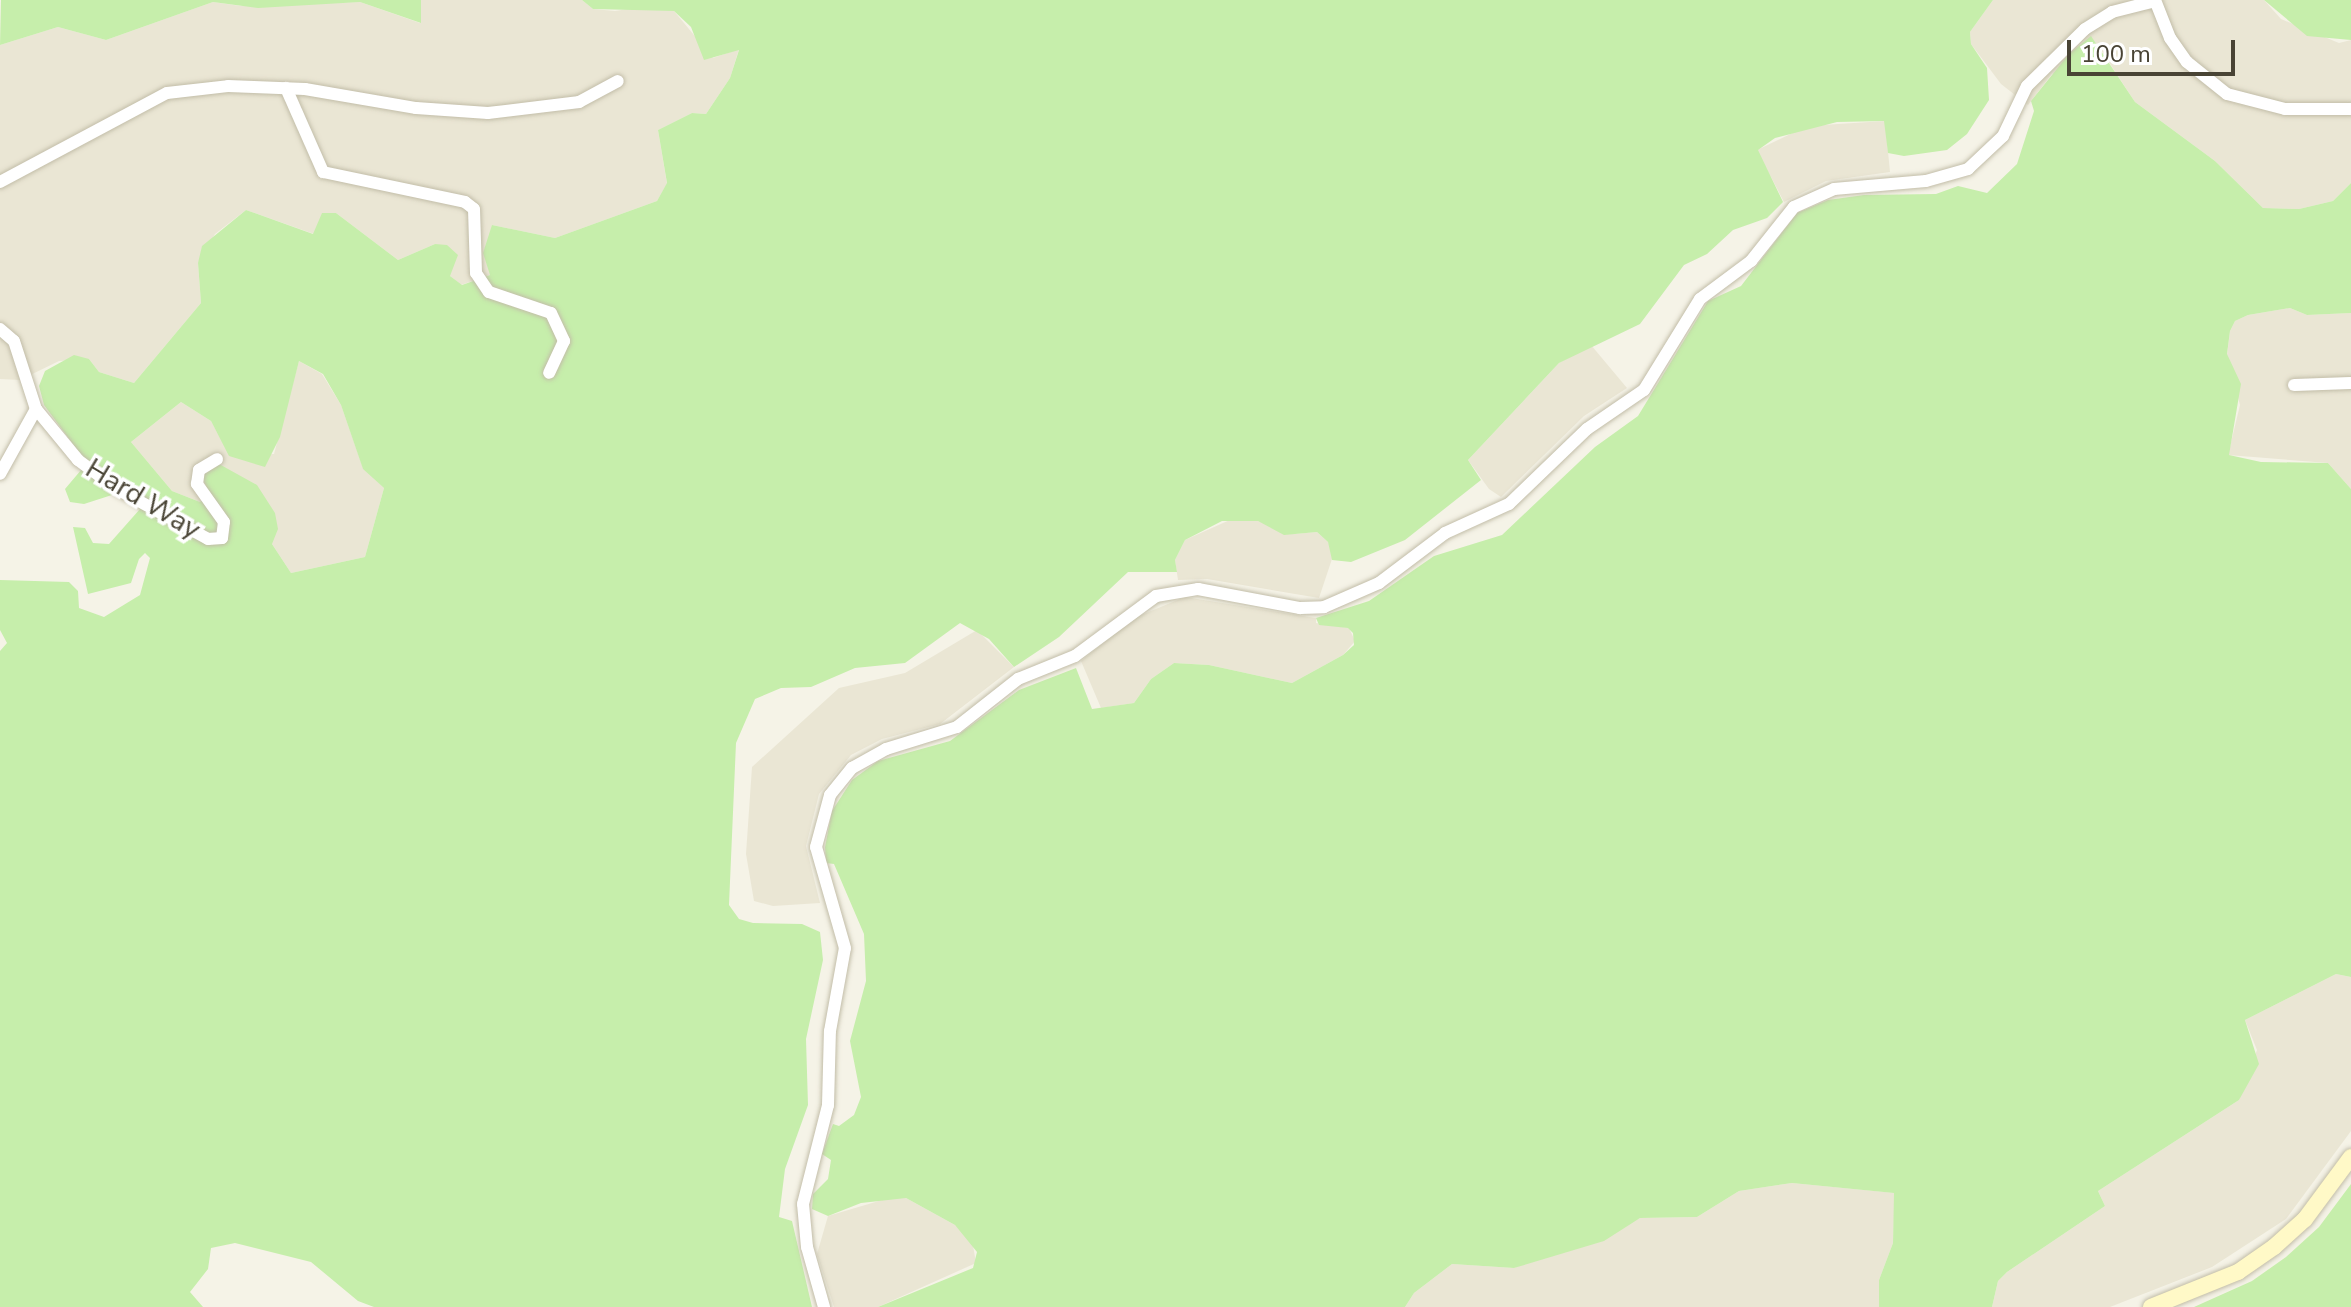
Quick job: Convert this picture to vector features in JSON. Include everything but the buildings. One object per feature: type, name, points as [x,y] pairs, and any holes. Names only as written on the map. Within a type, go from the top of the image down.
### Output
[{"type":"street","points":[[824,1307],[807,1247],[803,1204],[828,1105],[830,1031],[845,948],[816,847],[830,795],[852,768],[886,749],[957,727],[1018,679],[1075,656],[1156,596],[1198,589],[1313,607],[1344,601],[1379,583],[1445,533],[1509,504],[1587,429],[1644,390],[1700,299],[1751,261],[1794,207],[1834,189],[1926,181],[1968,169],[2003,136],[2027,86],[2085,29],[2112,12],[2155,0],[2170,38],[2187,62],[2227,94],[2285,109],[2351,109]]},
{"type":"street","points":[[0,182],[167,93],[228,86],[286,88],[488,113],[579,102],[618,81]]},
{"type":"street","points":[[286,88],[323,172],[465,202],[474,209],[476,273],[489,292],[551,313],[564,341],[549,373]]},
{"type":"street","points":[[0,329],[14,341],[36,409],[0,474]]},
{"type":"street","points":[[2294,385],[2351,383]]},
{"type":"street","name":"Hard Way","points":[[36,409],[78,460],[117,489],[208,539],[222,538],[224,522],[197,484],[205,461],[217,459]]},
{"type":"street","points":[[2151,1307],[2225,1278],[2274,1247],[2305,1219],[2351,1157]]},
{"type":"shaded area","points":[[421,0],[582,0],[593,9],[615,11],[648,6],[674,11],[713,58],[739,49],[730,78],[706,114],[692,113],[658,130],[667,184],[657,201],[555,238],[492,225],[490,275],[461,285],[450,276],[435,244],[398,260],[336,213],[314,234],[246,210],[215,234],[198,263],[201,303],[134,383],[99,372],[89,359],[59,361],[20,380],[0,379],[0,45],[58,27],[106,40],[213,2],[241,6],[360,2],[420,23]]},
{"type":"shaded area","points":[[1993,0],[2264,0],[2281,19],[2339,43],[2351,40],[2351,183],[2333,201],[2299,209],[2263,208],[2215,161],[2135,102],[2101,50],[2052,74],[2028,105],[2001,84],[1971,44],[1970,32]]},
{"type":"shaded area","points":[[1885,121],[1890,172],[1826,181],[1784,202],[1757,150],[1807,126]]},
{"type":"shaded area","points":[[2290,308],[2307,315],[2351,313],[2351,489],[2328,463],[2228,455],[2240,405],[2227,355],[2230,331],[2235,321],[2248,315]]},
{"type":"shaded area","points":[[1591,345],[1627,388],[1584,416],[1501,497],[1489,489],[1468,460],[1559,363]]},
{"type":"shaded area","points":[[299,361],[322,374],[341,405],[363,468],[384,488],[365,557],[291,573],[272,544],[272,537],[209,494],[200,502],[172,491],[131,442],[181,402],[211,421],[230,456],[274,454]]},
{"type":"shaded area","points":[[1232,519],[1258,521],[1294,534],[1317,532],[1334,553],[1319,598],[1207,579],[1178,580],[1175,560],[1185,540]]},
{"type":"shaded area","points":[[1185,597],[1316,618],[1316,623],[1349,628],[1355,641],[1343,655],[1292,683],[1209,665],[1174,663],[1151,679],[1134,703],[1101,708],[1081,661],[1134,618]]},
{"type":"shaded area","points":[[977,630],[1014,667],[940,724],[882,739],[851,755],[819,794],[806,846],[820,903],[773,906],[754,901],[746,854],[752,767],[839,688],[905,673]]},
{"type":"shaded area","points":[[2336,974],[2351,977],[2351,1131],[2286,1219],[2212,1267],[2110,1307],[1992,1307],[1998,1281],[2007,1272],[2105,1206],[2098,1191],[2239,1100],[2257,1050],[2245,1020]]},
{"type":"shaded area","points":[[1792,1183],[1895,1193],[1893,1243],[1879,1280],[1879,1307],[1405,1307],[1414,1293],[1452,1264],[1514,1268],[1640,1218],[1697,1217],[1739,1191]]},
{"type":"shaded area","points":[[889,1198],[906,1198],[955,1225],[972,1240],[976,1263],[878,1307],[834,1307],[817,1254],[828,1216]]},
{"type":"green space","points":[[1,0],[421,0],[421,23],[360,2],[258,8],[213,2],[106,40],[58,27],[0,45]]},
{"type":"green space","points":[[582,0],[1993,0],[1970,32],[1971,44],[1987,68],[1989,100],[1967,134],[1947,150],[1904,156],[1888,153],[1884,121],[1837,122],[1775,138],[1758,150],[1783,202],[1767,218],[1733,230],[1707,254],[1684,265],[1640,324],[1559,363],[1468,460],[1481,480],[1405,540],[1351,562],[1332,560],[1328,542],[1317,532],[1284,535],[1258,521],[1222,521],[1185,540],[1175,560],[1177,572],[1128,572],[1059,637],[1014,667],[989,639],[960,623],[905,663],[855,668],[811,687],[781,688],[755,699],[736,743],[729,905],[739,919],[753,923],[802,924],[820,932],[823,960],[806,1039],[808,1105],[785,1169],[779,1217],[792,1221],[812,1307],[374,1307],[358,1301],[311,1262],[235,1243],[211,1248],[208,1269],[190,1292],[203,1307],[0,1307],[0,651],[7,643],[0,630],[0,580],[69,582],[78,591],[79,608],[104,617],[140,595],[150,558],[145,553],[139,559],[131,583],[88,594],[73,527],[85,528],[93,543],[109,544],[140,509],[115,494],[84,504],[70,502],[65,489],[87,463],[44,405],[39,386],[45,371],[74,355],[89,359],[99,372],[134,383],[201,303],[198,263],[202,246],[246,210],[313,234],[322,213],[336,213],[398,260],[435,244],[447,245],[458,255],[450,276],[462,285],[490,275],[483,253],[492,225],[555,238],[657,201],[667,183],[658,130],[692,113],[706,114],[730,78],[739,50],[704,60],[691,27],[674,11],[593,9]],"holes":[[[299,361],[323,374],[341,405],[363,469],[384,488],[365,557],[291,573],[272,544],[278,529],[275,513],[257,485],[219,464],[202,476],[209,494],[200,502],[172,491],[131,442],[181,402],[211,421],[229,456],[265,467],[280,437]]]},
{"type":"green space","points":[[2264,0],[2351,0],[2351,40],[2307,36]]},
{"type":"green space","points":[[2091,36],[2135,102],[2215,161],[2263,208],[2299,209],[2333,201],[2351,183],[2351,313],[2307,315],[2290,308],[2248,315],[2235,321],[2230,331],[2227,354],[2241,384],[2229,455],[2261,462],[2328,463],[2351,489],[2351,977],[2336,974],[2245,1020],[2259,1064],[2239,1100],[2098,1191],[2105,1206],[2007,1272],[1998,1281],[1992,1307],[1879,1307],[1879,1280],[1893,1243],[1894,1193],[1792,1183],[1739,1191],[1697,1217],[1640,1218],[1604,1241],[1514,1268],[1452,1264],[1414,1293],[1405,1307],[878,1307],[973,1268],[977,1252],[955,1225],[906,1198],[861,1203],[828,1216],[812,1209],[813,1194],[828,1179],[831,1160],[822,1154],[833,1124],[839,1126],[854,1115],[861,1097],[850,1041],[866,981],[864,934],[834,864],[826,863],[825,847],[832,811],[852,780],[878,761],[950,741],[1019,690],[1076,668],[1092,709],[1134,703],[1151,679],[1174,663],[1209,665],[1292,683],[1343,655],[1354,645],[1353,633],[1348,628],[1319,625],[1316,618],[1369,601],[1434,556],[1502,535],[1595,447],[1638,416],[1708,301],[1741,286],[1797,213],[1828,200],[1864,195],[1936,194],[1958,186],[1987,193],[2017,164],[2034,111],[2031,101],[2069,54]]},
{"type":"green space","points":[[2351,1184],[2351,1307],[2194,1307],[2252,1281],[2286,1257],[2319,1227]]}]
